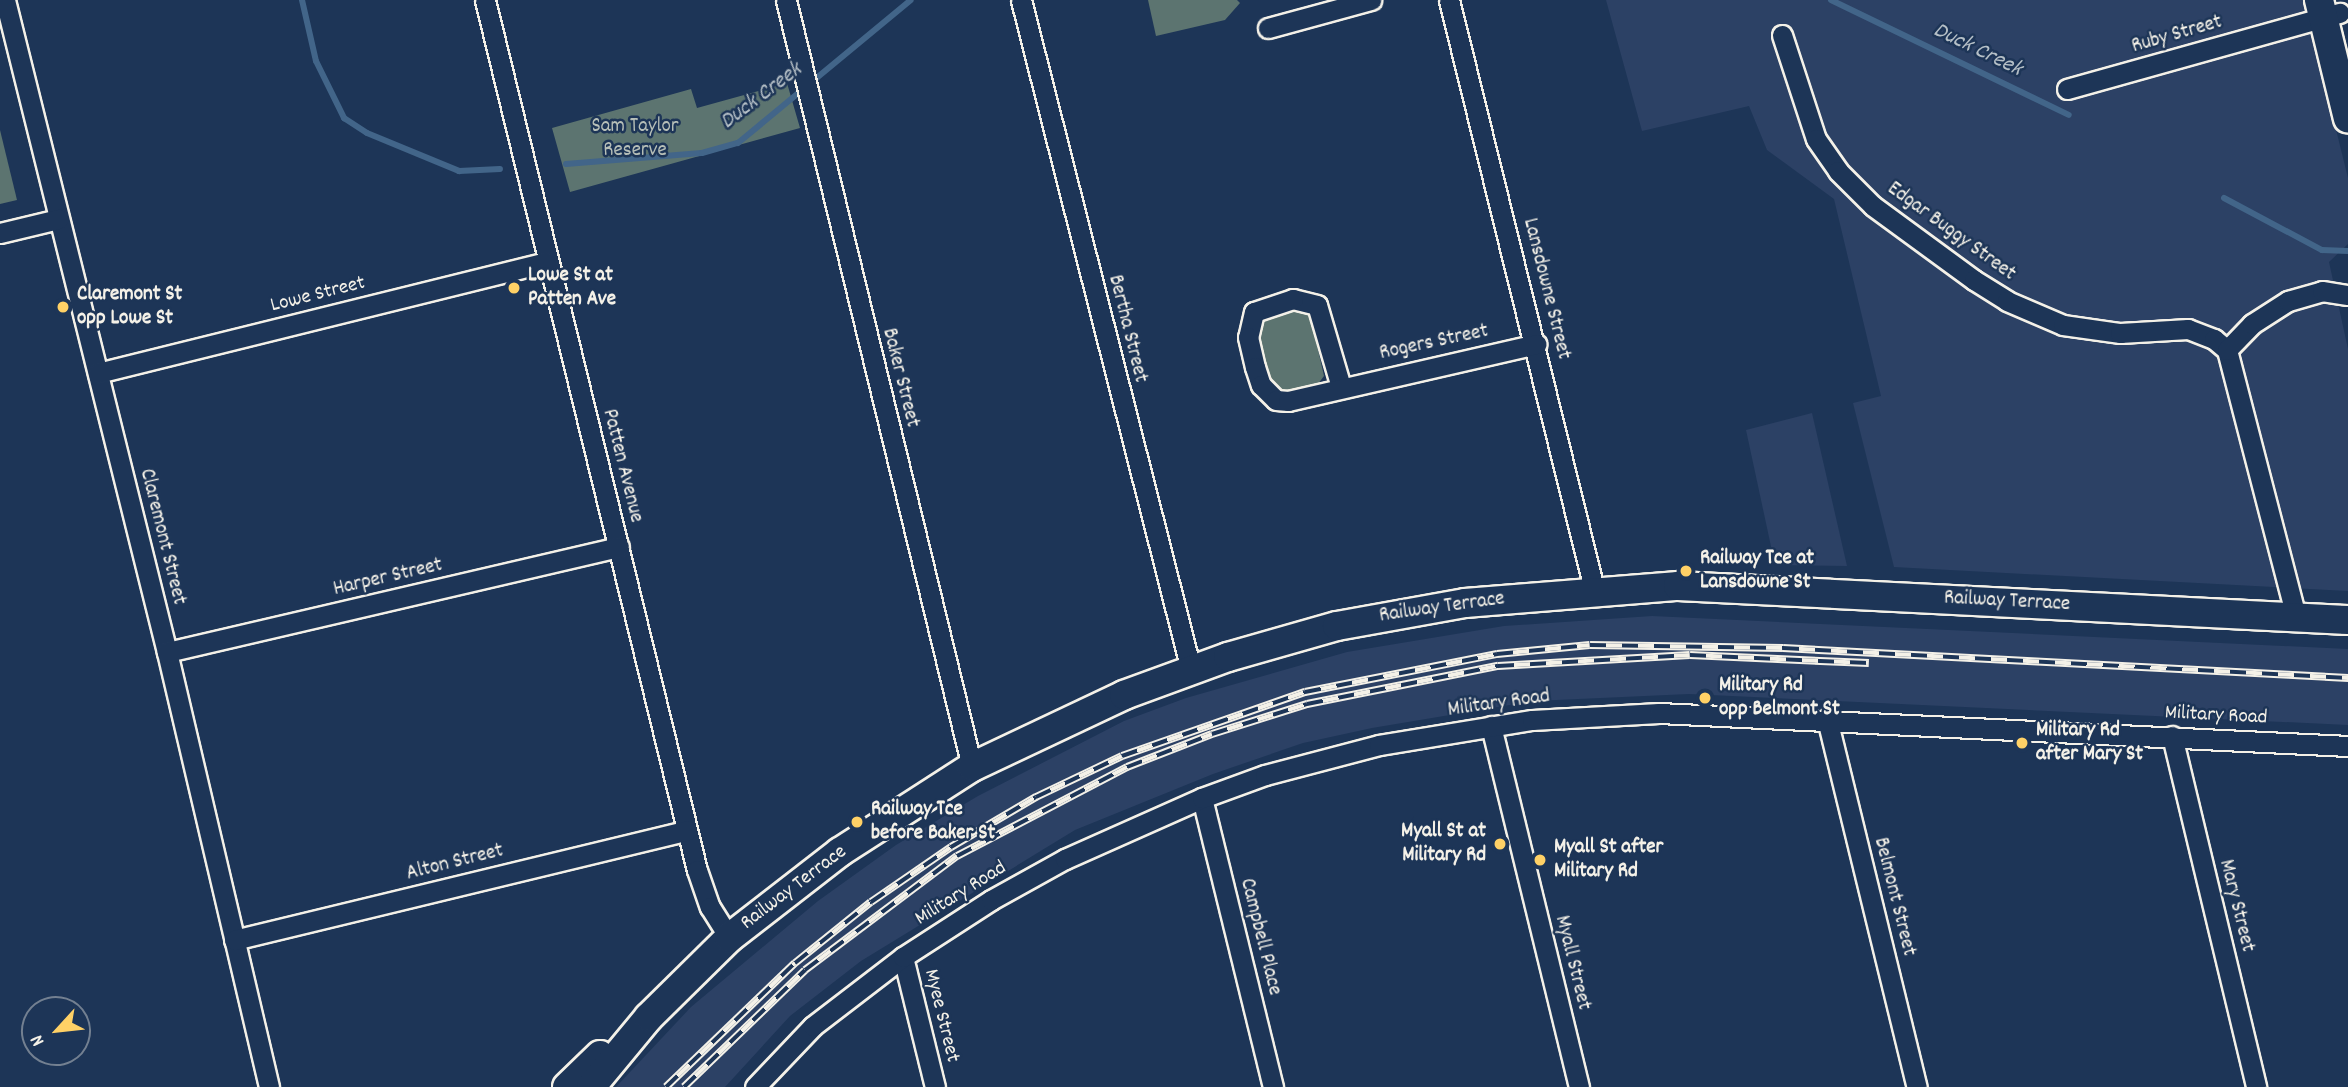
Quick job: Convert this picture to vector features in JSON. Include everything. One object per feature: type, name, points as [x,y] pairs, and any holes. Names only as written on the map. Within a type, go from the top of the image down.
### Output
[{"type":"main road","points":[[2330,8],[2348,47]]},
{"type":"main road","points":[[2330,8],[2348,118]]},
{"type":"main road","name":"Railway Terrace","points":[[567,1087],[649,1017],[729,938],[840,852],[972,767],[1048,729],[1191,670],[1396,613],[1594,589],[1678,586],[2348,620]]},
{"type":"main road","name":"Railway Terrace","points":[[591,1087],[649,1017]]},
{"type":"street","name":"Claremont Street","points":[[5,0],[167,652],[269,1087]]},
{"type":"street","name":"Patten Avenue","points":[[485,0],[687,830],[710,907],[729,938]]},
{"type":"street","name":"Baker Street","points":[[786,0],[972,767]]},
{"type":"street","name":"Bertha Street","points":[[1021,0],[1191,670]]},
{"type":"street","points":[[1268,28],[1371,0]]},
{"type":"street","name":"Lansdowne Street","points":[[1450,0],[1537,344],[1594,589]]},
{"type":"street","name":"Ruby Street","points":[[2067,89],[2330,8]]},
{"type":"street","name":"Edgar Buggy Street","points":[[1782,35],[1816,139],[1838,171],[1872,206],[1974,281],[2007,301],[2063,325],[2120,332],[2188,328],[2214,339],[2227,350]]},
{"type":"street","points":[[0,233],[58,219]]},
{"type":"street","name":"Lowe Street","points":[[98,373],[548,262]]},
{"type":"street","points":[[2297,616],[2227,350],[2252,324],[2288,301],[2322,291],[2348,295]]},
{"type":"street","name":"Rogers Street","points":[[1341,387],[1317,305],[1293,299],[1254,313],[1248,337],[1267,394],[1288,401],[1537,344]]},
{"type":"street","name":"Harper Street","points":[[167,652],[619,547]]},
{"type":"street","name":"Military Road","points":[[755,1087],[813,1026],[903,957],[991,900],[1065,859],[1202,798],[1334,756],[1491,726],[1599,715],[1827,719],[2348,746]]},
{"type":"street","name":"Belmont Street","points":[[1827,719],[1917,1087]]},
{"type":"street","name":"Myall Street","points":[[1491,726],[1579,1087]]},
{"type":"street","name":"Mary Street","points":[[2172,736],[2256,1087]]},
{"type":"street","name":"Campbell Place","points":[[1202,798],[1273,1087]]},
{"type":"street","name":"Alton Street","points":[[234,940],[687,830]]},
{"type":"street","name":"Myee Street","points":[[903,957],[935,1087]]},
{"type":"shaded area","points":[[1606,0],[2304,0],[2348,178],[2348,244],[2329,262],[2348,349],[2348,591],[1894,567],[1853,403],[1881,396],[1834,199],[1767,150],[1749,106],[1642,131]]},
{"type":"shaded area","points":[[1812,413],[1847,566],[1775,565],[1746,430]]},
{"type":"shaded area","points":[[1652,616],[2348,649],[2348,725],[1689,694],[1534,701],[1372,728],[1303,743],[1213,774],[1075,830],[861,961],[790,1016],[725,1087],[616,1087],[691,1007],[818,901],[896,845],[978,796],[1124,721],[1186,698],[1347,652],[1504,626]]},
{"type":"green space","points":[[1148,0],[1237,0],[1240,3],[1225,20],[1156,36]]},
{"type":"green space","name":"Sam Taylor Reserve","points":[[787,83],[800,128],[570,192],[552,128],[691,89],[697,108]]},
{"type":"green space","points":[[0,130],[17,200],[0,204]]},
{"type":"green space","points":[[1297,309],[1310,314],[1324,376],[1318,384],[1281,392],[1272,385],[1258,332],[1261,320]]},
{"type":"waterway","name":"Duck Creek","points":[[302,0],[316,61],[344,118],[367,133],[459,171],[500,169]]},
{"type":"waterway","name":"Duck Creek","points":[[566,164],[702,153],[738,143],[911,0]]},
{"type":"waterway","name":"Duck Creek","points":[[1831,0],[2069,115]]},
{"type":"waterway","name":"Duck Creek","points":[[2224,198],[2322,250],[2348,251]]},
{"type":"railway","points":[[666,1087],[795,963],[871,902],[951,847],[1036,797],[1122,756],[1305,692],[1497,654],[1590,645],[1783,648],[2348,678]]},
{"type":"railway","points":[[684,1087],[805,970],[957,856],[1127,767],[1212,734],[1307,704],[1498,666],[1690,655],[1869,663]]},
{"type":"place","name":"Lowe St at Patten Ave","points":[[514,288]]},
{"type":"place","name":"Claremont St opp Lowe St","points":[[63,307]]},
{"type":"place","name":"Railway Tce at Lansdowne St","points":[[1686,571]]},
{"type":"place","name":"Military Rd opp Belmont St","points":[[1705,698]]},
{"type":"place","name":"Military Rd after Mary St","points":[[2022,743]]},
{"type":"place","name":"Railway Tce before Baker St","points":[[857,822]]},
{"type":"place","name":"Myall St at Military Rd","points":[[1500,844]]},
{"type":"place","name":"Myall St after Military Rd","points":[[1540,860]]}]
